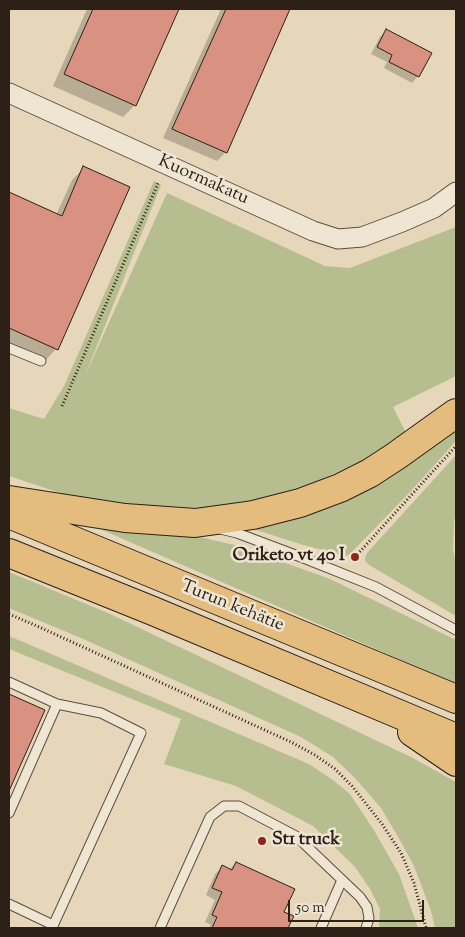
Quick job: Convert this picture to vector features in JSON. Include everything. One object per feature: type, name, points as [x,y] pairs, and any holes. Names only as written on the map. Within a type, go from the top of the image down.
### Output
[{"type":"highway","points":[[9,500],[117,517],[195,522],[253,514],[300,503],[340,488],[370,473],[456,412]]},
{"type":"highway","name":"Turun kehätie","points":[[9,514],[456,699]]},
{"type":"highway","name":"Turun kehätie","points":[[9,553],[456,738]]},
{"type":"highway","points":[[364,699],[456,762]]},
{"type":"street","name":"Kuormakatu","points":[[9,93],[313,231],[338,240],[362,237],[402,222],[434,208],[456,192]]},
{"type":"lane","points":[[9,348],[41,361]]},
{"type":"lane","points":[[195,522],[237,533],[367,584],[456,630]]},
{"type":"lane","points":[[9,682],[58,704],[101,713],[142,733],[52,926],[9,904]]},
{"type":"lane","points":[[9,813],[58,704]]},
{"type":"lane","points":[[160,928],[210,817],[224,806],[239,806],[296,836],[367,907],[369,918],[366,928]]},
{"type":"lane","points":[[320,928],[342,880]]},
{"type":"path","points":[[62,406],[166,165]]},
{"type":"path","points":[[355,557],[456,446]]},
{"type":"path","points":[[9,614],[291,742],[315,755],[335,770],[352,786],[376,816],[400,853],[414,883],[426,928]]},
{"type":"green space","points":[[154,181],[161,185],[85,376],[167,193],[325,266],[350,268],[456,227],[456,376],[393,407],[406,433],[371,456],[322,479],[266,499],[219,509],[181,511],[87,502],[9,476],[9,408],[44,419],[64,386]]},
{"type":"green space","points":[[456,424],[456,441],[411,491],[346,556],[303,545],[247,527]]},
{"type":"green space","points":[[456,455],[456,509],[453,548],[456,564],[456,616],[369,565],[365,558],[367,553]]},
{"type":"green space","points":[[100,529],[195,536],[239,546],[330,579],[456,640],[456,684]]},
{"type":"green space","points":[[9,572],[108,613],[413,758],[456,782],[456,928],[435,928],[431,911],[414,866],[381,808],[354,777],[333,757],[301,737],[81,638],[9,608]]},
{"type":"green space","points":[[9,636],[309,764],[333,780],[350,794],[375,832],[399,874],[418,928],[379,928],[380,909],[370,889],[355,867],[313,826],[236,786],[164,764],[181,719],[9,649]]},
{"type":"building","points":[[93,9],[179,9],[136,106],[64,74]]},
{"type":"building","points":[[226,9],[290,9],[227,153],[172,129]]},
{"type":"building","points":[[386,29],[432,53],[419,77],[389,62],[392,55],[377,47]]},
{"type":"building","points":[[83,166],[130,187],[58,350],[9,328],[9,192],[62,216]]},
{"type":"building","points":[[9,694],[45,710],[9,791]]},
{"type":"building","points":[[236,862],[295,889],[284,912],[294,916],[288,928],[212,928],[217,917],[212,915],[222,892],[212,888],[222,865],[232,870]]},
{"type":"place","name":"Oriketo vt 40 I","points":[[355,557]]},
{"type":"place","name":"St1 truck","points":[[262,841]]}]
